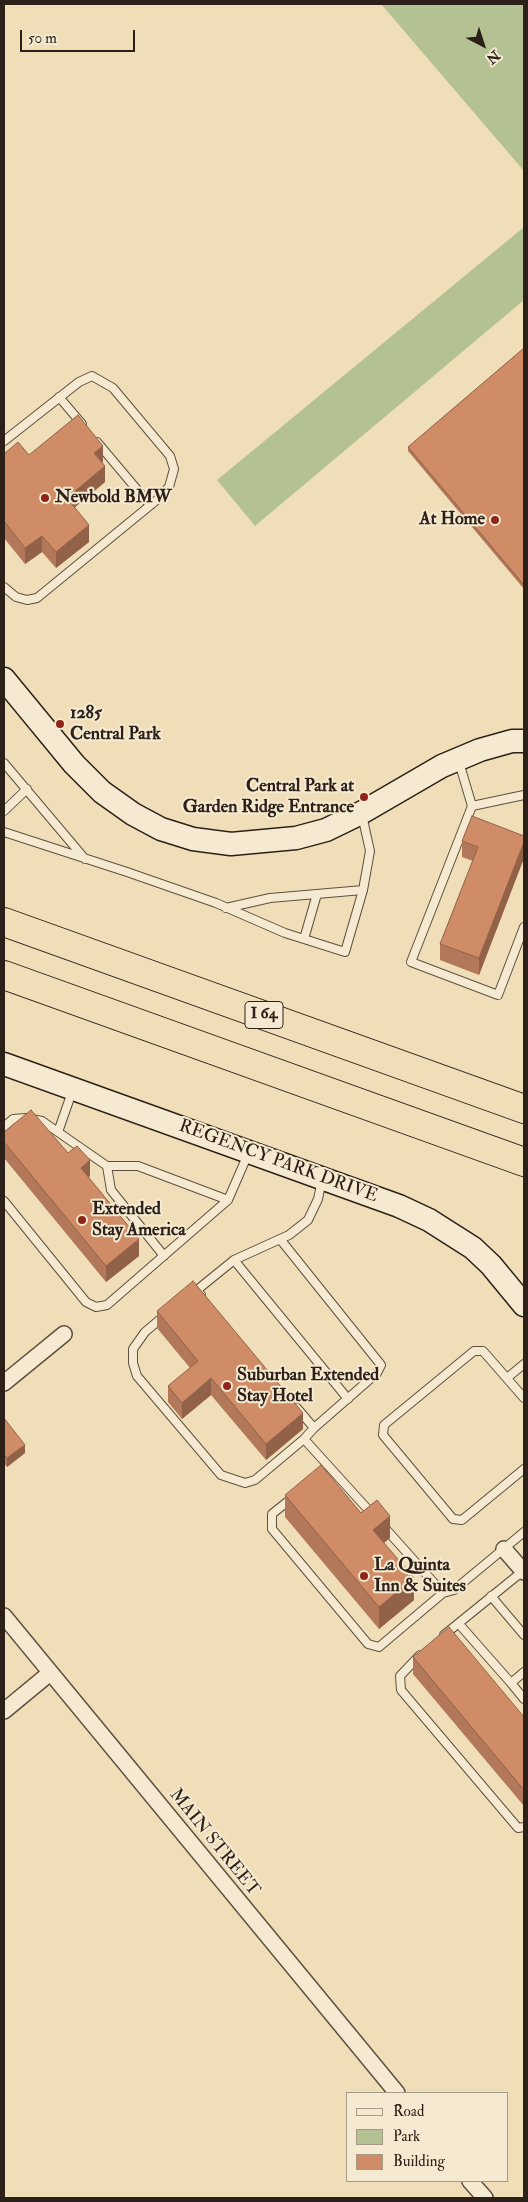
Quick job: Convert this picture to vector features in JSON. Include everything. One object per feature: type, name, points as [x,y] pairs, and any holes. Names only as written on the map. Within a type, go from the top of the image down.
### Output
[{"type":"highway","name":"I 64","points":[[4,922],[524,1109]]},
{"type":"highway","points":[[4,975],[524,1162]]},
{"type":"street","points":[[6,687],[74,764],[102,792],[133,814],[162,829],[193,839],[231,844],[263,843],[296,838],[326,830],[361,813],[458,759],[480,750],[512,741],[524,741]]},
{"type":"street","name":"REGENCY PARK DRIVE","points":[[4,1064],[399,1206],[451,1232],[473,1248],[491,1265],[524,1305]]},
{"type":"street","points":[[4,1383],[64,1334]]},
{"type":"street","points":[[504,1549],[524,1571]]},
{"type":"street","name":"MAIN STREET","points":[[4,1616],[396,2092]]},
{"type":"street","points":[[4,1711],[50,1672]]},
{"type":"street","points":[[471,2182],[485,2198]]},
{"type":"lane","points":[[4,441],[78,382],[92,376],[113,388],[170,456],[174,469],[169,487],[150,505],[37,598],[27,600],[4,588]]},
{"type":"lane","points":[[59,397],[150,505]]},
{"type":"lane","points":[[458,759],[472,806],[411,962],[498,995],[524,927]]},
{"type":"lane","points":[[4,763],[85,858]]},
{"type":"lane","points":[[4,811],[27,789]]},
{"type":"lane","points":[[472,806],[524,795]]},
{"type":"lane","points":[[4,832],[85,858],[226,908],[304,939],[345,952],[363,890],[370,851],[361,813]]},
{"type":"lane","points":[[226,908],[270,898],[363,890]]},
{"type":"lane","points":[[304,939],[317,894]]},
{"type":"lane","points":[[58,1132],[74,1089]]},
{"type":"lane","points":[[4,1128],[13,1119],[26,1118],[42,1121],[107,1166],[138,1166],[228,1200]]},
{"type":"lane","points":[[4,1201],[86,1302],[96,1307],[107,1305],[228,1200],[248,1152]]},
{"type":"lane","points":[[107,1166],[111,1190],[164,1256]]},
{"type":"lane","points":[[189,1296],[234,1260],[289,1235],[308,1220],[318,1199],[323,1179]]},
{"type":"lane","points":[[175,1308],[145,1332],[134,1349],[133,1363],[137,1376],[221,1475],[245,1483],[255,1480],[377,1373],[382,1364],[280,1239]]},
{"type":"lane","points":[[234,1260],[348,1399]]},
{"type":"lane","points":[[197,1290],[208,1303]]},
{"type":"lane","points":[[524,1398],[483,1351],[474,1351],[384,1425],[383,1435],[453,1519],[462,1520],[524,1469]]},
{"type":"lane","points":[[507,1378],[524,1364]]},
{"type":"lane","points":[[289,1399],[314,1428]]},
{"type":"lane","points":[[304,1439],[443,1592]]},
{"type":"lane","points":[[322,1474],[329,1468]]},
{"type":"lane","points":[[300,1491],[272,1514],[272,1529],[368,1644],[379,1647],[443,1592],[454,1590],[524,1532]]},
{"type":"lane","points":[[438,1640],[524,1571]]},
{"type":"lane","points":[[491,1596],[524,1635]]},
{"type":"lane","points":[[459,1624],[524,1699]]},
{"type":"lane","points":[[424,1652],[410,1663],[400,1676],[401,1690],[518,1828],[524,1827]]},
{"type":"lane","points":[[511,1683],[524,1672]]},
{"type":"green space","points":[[381,4],[524,4],[524,171]]},
{"type":"green space","points":[[524,227],[524,300],[255,526],[217,480]]},
{"type":"building","name":"At Home","points":[[524,348],[524,585],[408,447]]},
{"type":"building","name":"Newbold BMW","points":[[78,415],[103,446],[94,453],[105,466],[67,498],[89,525],[56,552],[42,536],[25,548],[4,521],[4,454],[18,442],[29,455]]},
{"type":"building","points":[[472,816],[524,836],[524,842],[479,958],[440,944],[478,847],[462,841]]},
{"type":"building","name":"Extended Stay America","points":[[31,1110],[68,1153],[77,1146],[90,1160],[81,1168],[139,1239],[106,1266],[4,1142],[4,1132]]},
{"type":"building","name":"Suburban Extended Stay Hotel","points":[[193,1281],[303,1413],[266,1444],[211,1378],[182,1403],[168,1386],[198,1361],[157,1311]]},
{"type":"building","points":[[4,1418],[25,1445],[7,1458],[4,1454]]},
{"type":"building","name":"La Quinta Inn & Suites","points":[[321,1465],[361,1513],[377,1500],[390,1516],[373,1530],[414,1578],[379,1607],[285,1495]]},
{"type":"building","points":[[449,1627],[524,1717],[524,1790],[413,1657]]},
{"type":"place","name":"Newbold BMW","points":[[45,498]]},
{"type":"place","name":"At Home","points":[[495,520]]},
{"type":"place","name":"1285 Central Park","points":[[60,724]]},
{"type":"place","name":"Central Park at Garden Ridge Entrance","points":[[364,797]]},
{"type":"place","name":"Extended Stay America","points":[[82,1220]]},
{"type":"place","name":"Suburban Extended Stay Hotel","points":[[227,1386]]},
{"type":"place","name":"La Quinta Inn & Suites","points":[[364,1576]]}]
